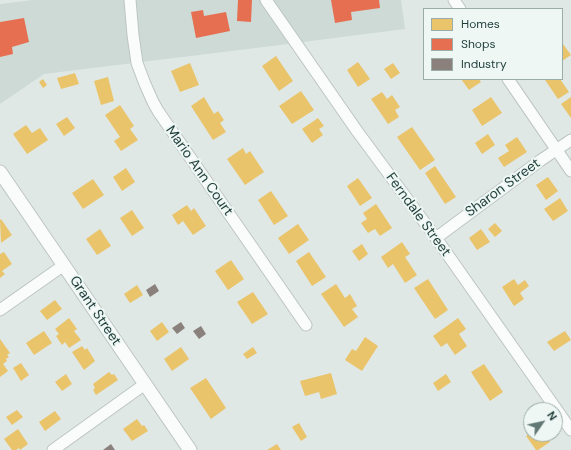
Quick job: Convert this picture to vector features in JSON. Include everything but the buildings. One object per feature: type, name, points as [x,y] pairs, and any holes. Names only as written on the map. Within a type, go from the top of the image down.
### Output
[{"type":"street","name":"Mario Ann Court","points":[[130,0],[137,63],[144,84],[153,102],[306,325]]},
{"type":"street","name":"Ferndale Street","points":[[266,0],[357,131],[436,238],[571,430]]},
{"type":"street","points":[[509,80],[571,171]]},
{"type":"street","name":"Sharon Street","points":[[436,238],[541,160],[571,140]]},
{"type":"street","name":"Grant Street","points":[[0,172],[190,450]]},
{"type":"street","points":[[0,310],[64,265]]},
{"type":"street","points":[[53,450],[145,384]]},
{"type":"shaded area","points":[[33,0],[401,0],[405,29],[44,74],[0,104],[0,4]]}]
